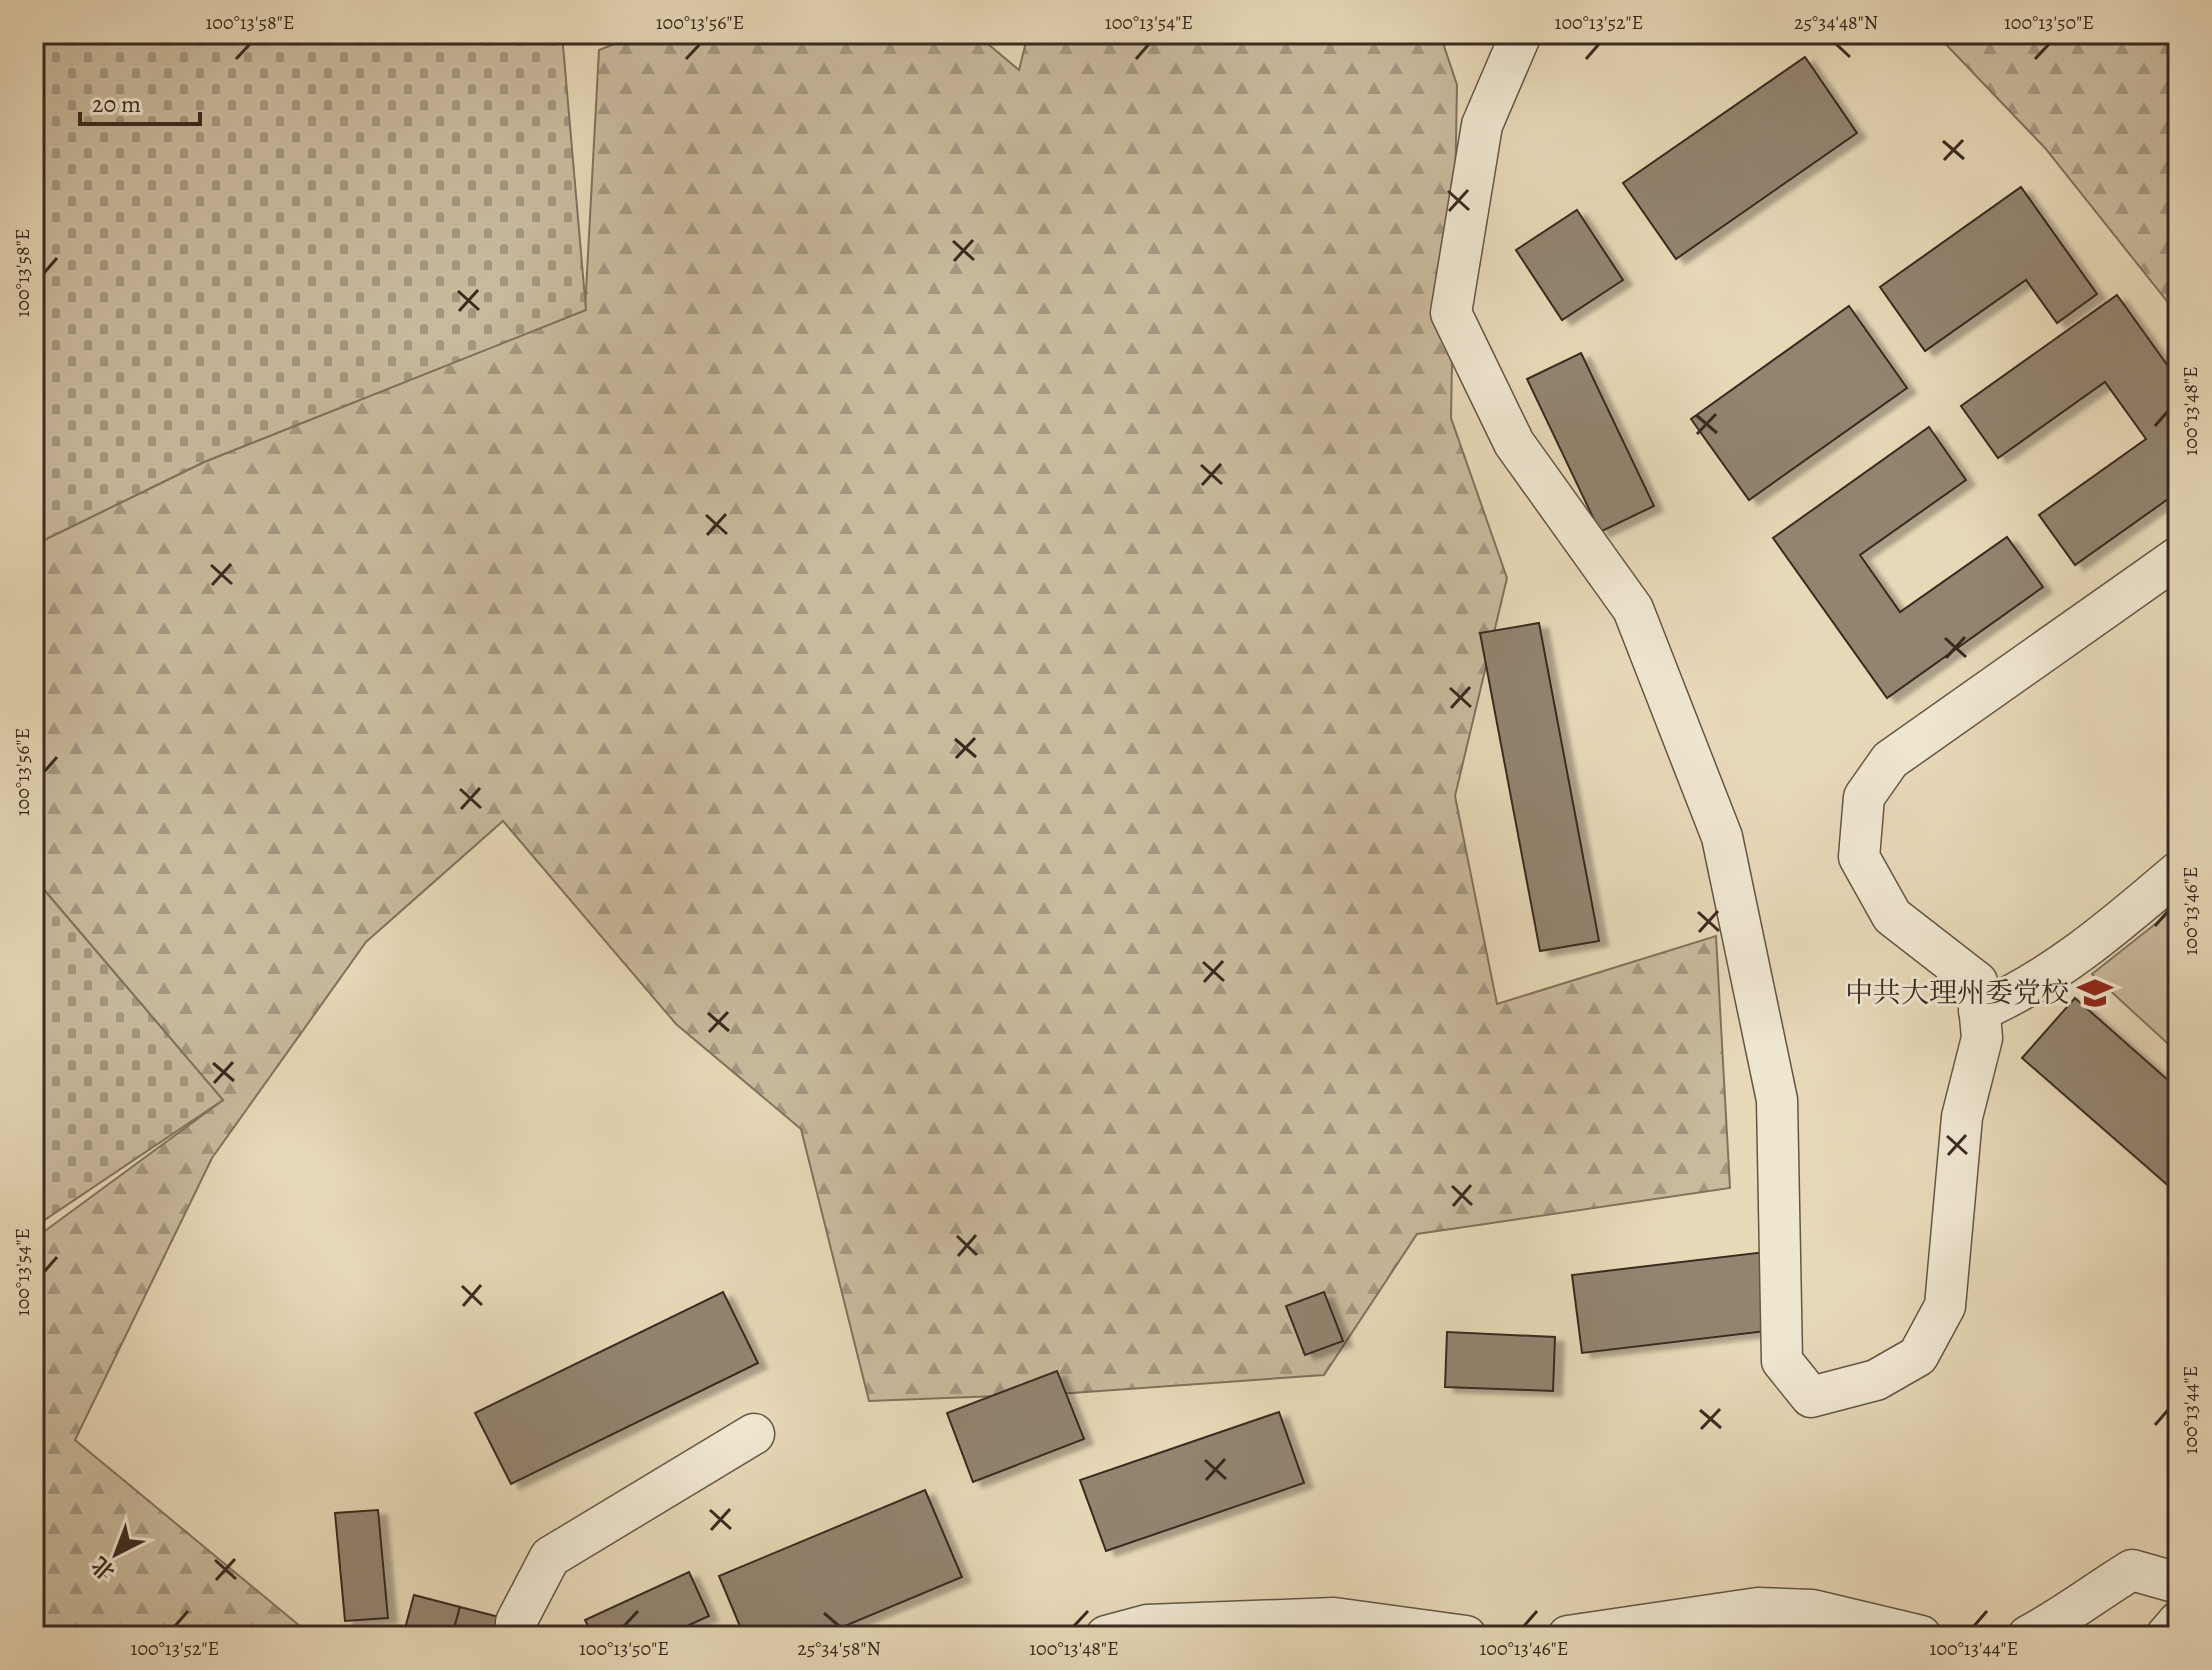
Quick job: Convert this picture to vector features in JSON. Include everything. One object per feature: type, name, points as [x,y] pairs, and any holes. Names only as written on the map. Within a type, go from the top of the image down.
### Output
[{"type":"street","points":[[1521,34],[1482,125],[1451,313],[1514,443],[1633,609],[1722,837],[1777,1100],[1782,1361],[1811,1397],[1876,1380],[1918,1356],[1945,1306],[1962,1117],[1982,1038],[1977,982],[1892,916],[1859,857],[1864,797],[1890,760],[2178,557]]},
{"type":"street","points":[[1979,1011],[2016,995],[2102,937],[2178,872]]},
{"type":"street","points":[[518,1636],[516,1622],[550,1557],[754,1434]]},
{"type":"street","points":[[2028,1636],[2077,1609],[2099,1590],[2132,1570],[2178,1583]]},
{"type":"street","points":[[1568,1636],[1758,1608],[1812,1610],[1921,1636]]},
{"type":"street","points":[[1106,1636],[1147,1625],[1334,1618],[1466,1636]]},
{"type":"street","points":[[2166,1636],[2178,1622]]},
{"type":"green space","points":[[34,34],[562,34],[586,310],[204,462],[34,545]]},
{"type":"green space","points":[[640,34],[976,34],[1019,70],[1028,34],[1440,34],[1457,85],[1451,418],[1507,578],[1455,796],[1497,1004],[1716,936],[1730,1188],[1417,1234],[1324,1375],[1072,1393],[869,1401],[801,1129],[676,1024],[503,821],[366,942],[212,1158],[75,1440],[312,1636],[34,1636],[34,1239],[223,1100],[34,878],[34,545],[204,462],[585,310],[599,50]]},
{"type":"green space","points":[[1936,34],[2178,34],[2178,315],[2045,148]]},
{"type":"green space","points":[[34,878],[223,1100],[34,1227]]},
{"type":"green space","points":[[2178,906],[2178,1053],[2092,974]]},
{"type":"building","points":[[1805,57],[1857,133],[1676,259],[1623,183]]},
{"type":"building","points":[[2021,187],[2097,294],[2057,323],[2026,280],[1925,351],[1880,287]]},
{"type":"building","points":[[1577,210],[1623,280],[1562,320],[1516,250]]},
{"type":"building","points":[[2117,295],[2178,380],[2178,492],[2075,565],[2039,515],[2146,439],[2105,382],[1998,458],[1961,406]]},
{"type":"building","points":[[1849,306],[1907,388],[1749,500],[1691,419]]},
{"type":"building","points":[[1581,353],[1654,506],[1600,532],[1527,379]]},
{"type":"building","points":[[1929,427],[1966,480],[1860,555],[1900,612],[2007,537],[2043,587],[1887,698],[1773,538]]},
{"type":"building","points":[[1539,623],[1599,941],[1540,951],[1480,633]]},
{"type":"building","points":[[2075,998],[2178,1089],[2178,1179],[2171,1188],[2022,1058]]},
{"type":"building","points":[[1765,1252],[1775,1330],[1582,1353],[1572,1275]]},
{"type":"building","points":[[723,1292],[758,1363],[511,1484],[475,1413]]},
{"type":"building","points":[[1324,1292],[1343,1341],[1305,1355],[1286,1306]]},
{"type":"building","points":[[1447,1332],[1555,1337],[1553,1391],[1445,1387]]},
{"type":"building","points":[[1057,1371],[1084,1439],[973,1482],[947,1413]]},
{"type":"building","points":[[1279,1412],[1304,1483],[1106,1551],[1080,1480]]},
{"type":"building","points":[[925,1490],[962,1577],[821,1636],[744,1636],[719,1576]]},
{"type":"building","points":[[378,1510],[388,1618],[345,1621],[335,1513]]},
{"type":"building","points":[[689,1572],[709,1616],[665,1636],[593,1636],[585,1620]]},
{"type":"building","points":[[414,1595],[460,1607],[452,1636],[403,1636]]},
{"type":"building","points":[[460,1607],[499,1617],[494,1636],[452,1636]]},
{"type":"building","points":[[577,1627],[577,1636],[540,1636],[540,1630]]},
{"type":"building","points":[[1729,1629],[1804,1636],[1699,1636]]},
{"type":"place","name":"中共大理州委党校","points":[[2095,993]]}]
